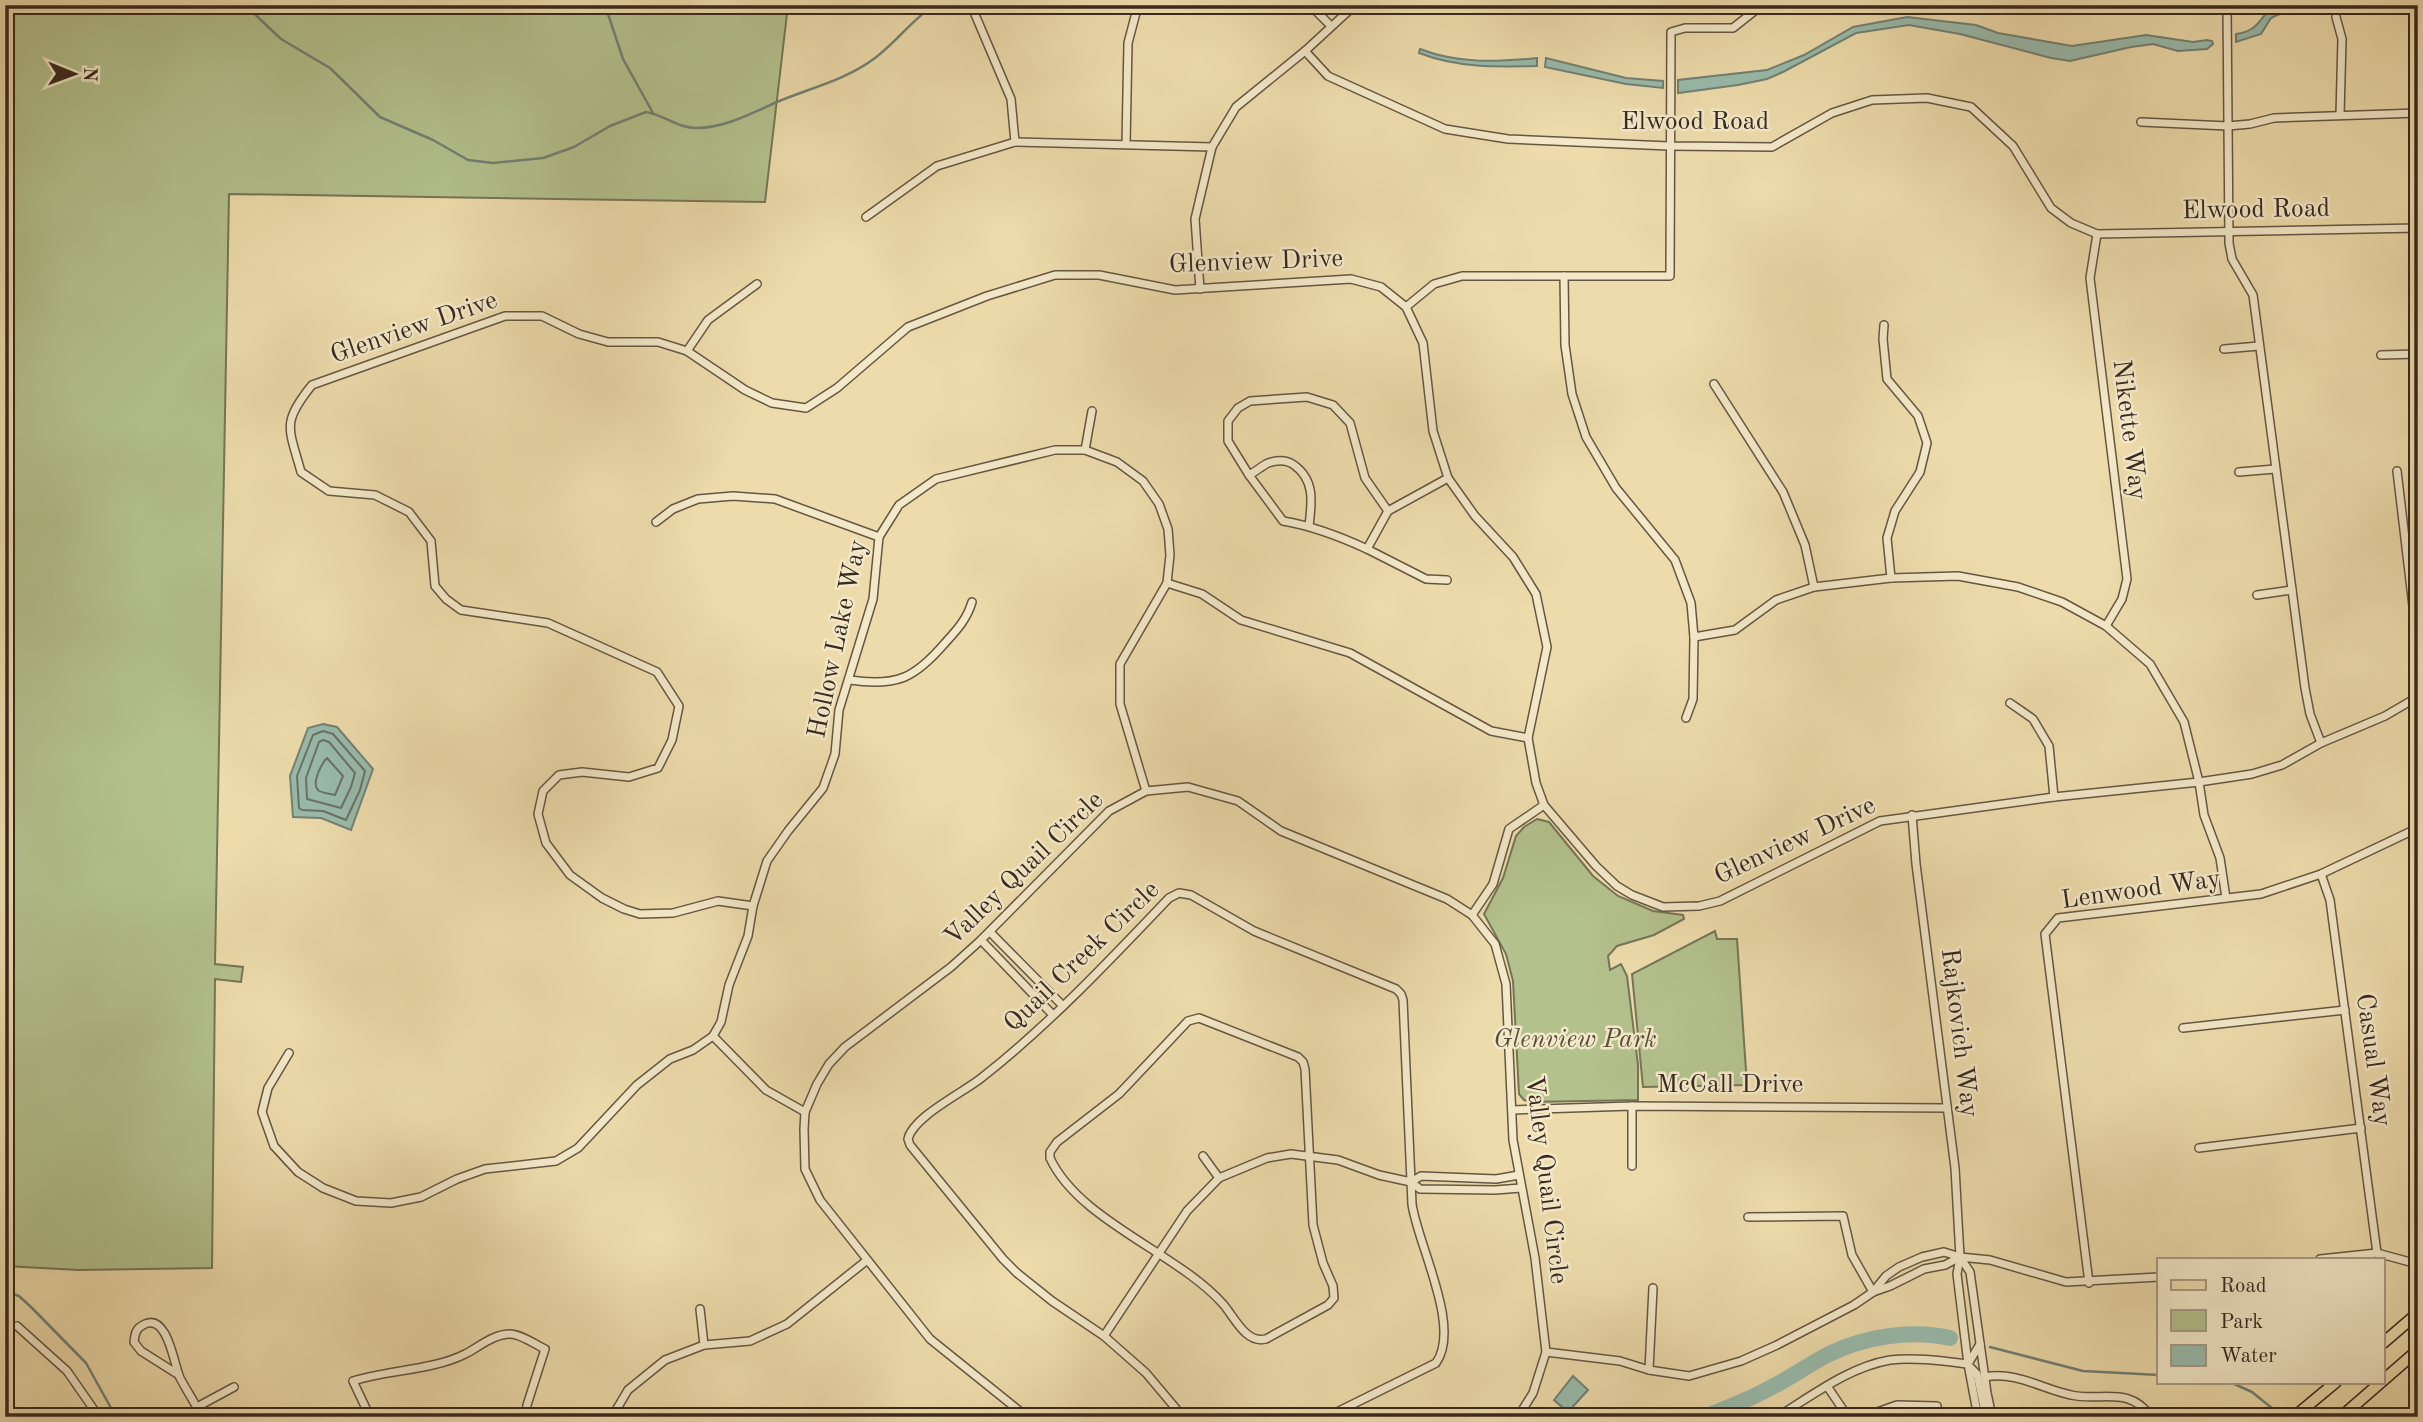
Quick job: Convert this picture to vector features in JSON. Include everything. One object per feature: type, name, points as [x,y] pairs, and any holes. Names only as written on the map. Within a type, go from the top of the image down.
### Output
[{"type":"main road","points":[[2384,1342],[2418,1313]]},
{"type":"main road","points":[[2384,1380],[2418,1350]]},
{"type":"main road","points":[[2295,1417],[2334,1384]]},
{"type":"main road","points":[[2341,1417],[2379,1384]]},
{"type":"street","points":[[971,5],[1011,99],[1015,142]]},
{"type":"street","points":[[1126,144],[1128,43],[1138,5]]},
{"type":"street","points":[[1310,5],[1331,26]]},
{"type":"street","points":[[1200,289],[1195,219],[1212,147],[1236,107],[1305,51],[1355,5]]},
{"type":"street","points":[[1406,307],[1434,284],[1462,276],[1670,276],[1671,32],[1685,28],[1733,28],[1762,5]]},
{"type":"street","points":[[2227,5],[2229,230],[2232,259],[2253,296],[2310,714],[2321,743]]},
{"type":"street","points":[[2336,17],[2342,38],[2340,115]]},
{"type":"street","name":"Elwood Road","points":[[1305,51],[1328,76],[1445,129],[1508,139],[1669,146],[1772,147],[1832,113],[1872,100],[1927,98],[1970,107],[2013,146],[2052,208],[2071,223],[2097,234],[2418,228]]},
{"type":"street","points":[[2141,122],[2228,126],[2274,118],[2418,113]]},
{"type":"street","points":[[866,217],[937,166],[1015,142],[1212,147]]},
{"type":"street","name":"Nikette Way","points":[[2097,234],[2090,278],[2127,579],[2122,599],[2106,626]]},
{"type":"street","name":"Glenview Drive","points":[[753,906],[718,901],[673,913],[640,914],[602,898],[570,875],[546,843],[538,814],[543,791],[559,775],[582,772],[629,777],[657,768],[672,740],[679,706],[657,672],[548,623],[461,610],[435,586],[431,541],[409,512],[375,495],[329,491],[301,472],[289,425],[298,403],[312,385],[505,316],[542,316],[579,334],[608,342],[658,342],[687,351],[754,395],[772,403],[806,408],[837,388],[908,327],[987,296],[1055,275],[1099,275],[1175,290],[1351,279],[1381,287],[1406,307],[1423,343],[1433,431],[1448,478],[1475,516],[1513,557],[1536,594],[1547,647],[1528,738],[1536,783],[1544,805],[1595,866],[1617,886],[1663,907],[1699,906],[1720,901],[1880,821],[2252,774],[2282,765],[2321,743],[2385,716],[2418,694]]},
{"type":"street","points":[[1564,276],[1565,345],[1572,394],[1586,437],[1616,488],[1675,560],[1690,603],[1694,637],[1693,699],[1686,718]]},
{"type":"street","points":[[687,351],[708,320],[757,284]]},
{"type":"street","points":[[1884,326],[1887,379],[1918,416],[1927,443],[1920,472],[1895,511],[1887,538],[1891,578]]},
{"type":"street","points":[[2224,349],[2259,346]]},
{"type":"street","points":[[2381,355],[2418,354]]},
{"type":"street","points":[[1714,384],[1783,492],[1805,545],[1814,587]]},
{"type":"street","points":[[1388,511],[1365,478],[1350,423],[1333,405],[1307,397],[1250,401],[1238,408],[1228,421],[1228,442],[1283,521],[1339,536],[1426,579],[1447,580]]},
{"type":"street","points":[[1085,450],[1092,411]]},
{"type":"street","name":"Hollow Lake Way","points":[[713,1036],[721,1022],[729,985],[748,936],[753,906],[767,861],[823,788],[835,754],[839,710],[873,599],[879,537],[899,505],[936,479],[1055,450],[1085,450],[1117,462],[1143,481],[1159,504],[1168,530],[1170,555],[1167,583],[1120,664],[1120,704],[1146,791]]},
{"type":"street","points":[[1249,475],[1268,463],[1278,461],[1289,461],[1305,473],[1312,495],[1309,526]]},
{"type":"street","points":[[2238,472],[2275,469]]},
{"type":"street","points":[[2397,471],[2413,606],[2418,614]]},
{"type":"street","points":[[1367,549],[1388,511],[1448,478]]},
{"type":"street","points":[[656,522],[673,509],[698,499],[733,496],[775,499],[879,537]]},
{"type":"street","points":[[1694,637],[1735,630],[1776,600],[1814,587],[1891,578],[1958,576],[2018,587],[2062,602],[2106,626],[2150,664],[2184,722],[2204,815],[2220,858],[2226,898]]},
{"type":"street","points":[[1167,583],[1202,594],[1241,620],[1350,653],[1491,731],[1528,738]]},
{"type":"street","points":[[2257,595],[2292,590]]},
{"type":"street","points":[[850,680],[873,683],[898,680],[926,666],[967,617],[972,602]]},
{"type":"street","points":[[2010,703],[2033,719],[2049,746],[2054,797]]},
{"type":"street","name":"Valley Quail Circle","points":[[1027,1417],[930,1339],[820,1200],[805,1169],[805,1112],[817,1084],[845,1047],[951,967],[990,932],[1109,811],[1146,791],[1188,787],[1238,801],[1281,831],[1447,899],[1472,915],[1495,944],[1506,984],[1513,1140],[1535,1258],[1546,1352],[1533,1393],[1518,1417]]},
{"type":"street","points":[[1472,915],[1493,884],[1509,829],[1544,805]]},
{"type":"street","name":"Rajkovich Way","points":[[1912,815],[1955,1168],[1960,1258],[1957,1274],[1968,1364],[1978,1417]]},
{"type":"street","name":"Lenwood Way","points":[[2089,1283],[2045,934],[2058,918],[2261,894],[2321,874],[2418,828]]},
{"type":"street","name":"Casual Way","points":[[2321,874],[2330,900],[2377,1253]]},
{"type":"street","name":"Quail Creek Circle","points":[[1183,1417],[1146,1373],[1104,1336],[1043,1295],[1003,1259],[908,1139],[914,1126],[1032,1037],[1169,898],[1179,893],[1191,895],[1254,931],[1396,989],[1403,1000],[1414,1219],[1433,1270],[1442,1314],[1440,1357],[1436,1363],[1333,1415]]},
{"type":"street","points":[[990,932],[1063,1006]]},
{"type":"street","points":[[981,940],[1053,1016]]},
{"type":"street","points":[[2183,1028],[2345,1010]]},
{"type":"street","points":[[1206,1019],[1298,1056],[1303,1062],[1308,1156],[1313,1226],[1334,1298],[1328,1305],[1266,1339],[1254,1340],[1249,1338],[1213,1294],[1078,1195],[1054,1165],[1050,1152],[1057,1142],[1119,1094],[1188,1021],[1206,1019]]},
{"type":"street","points":[[289,1053],[268,1088],[262,1112],[274,1146],[298,1172],[323,1188],[356,1201],[391,1203],[421,1197],[457,1178],[485,1169],[556,1161],[578,1148],[637,1085],[670,1059],[693,1050],[713,1036],[766,1090],[805,1112]]},
{"type":"street","points":[[1632,1106],[1632,1166]]},
{"type":"street","name":"McCall Drive","points":[[1512,1110],[1632,1106],[1947,1108]]},
{"type":"street","points":[[2199,1148],[2361,1128]]},
{"type":"street","points":[[1104,1336],[1187,1211],[1219,1178],[1267,1158],[1291,1154],[1338,1160],[1378,1175],[1411,1182],[1420,1189],[1521,1188]]},
{"type":"street","points":[[1203,1156],[1219,1178]]},
{"type":"street","points":[[1411,1182],[1421,1176],[1496,1178],[1519,1175]]},
{"type":"street","points":[[1748,1217],[1843,1216],[1852,1255],[1873,1292]]},
{"type":"street","points":[[1873,1292],[1886,1276],[1899,1267],[1922,1257],[1944,1252],[1960,1258],[1990,1261],[2066,1282],[2157,1278]]},
{"type":"street","points":[[2330,1258],[2377,1253],[2414,1262]]},
{"type":"street","points":[[1546,1352],[1620,1361],[1649,1370],[1689,1376],[1741,1361],[1854,1305],[1873,1292],[1924,1269],[1945,1265],[1960,1258]]},
{"type":"street","name":"Rajkovich Way","points":[[1960,1258],[1970,1272],[1992,1417]]},
{"type":"street","points":[[612,1417],[628,1390],[665,1360],[704,1345],[750,1341],[787,1324],[866,1261]]},
{"type":"street","points":[[1649,1370],[1653,1289]]},
{"type":"street","points":[[700,1309],[704,1345]]},
{"type":"street","points":[[179,1375],[141,1350],[134,1342],[136,1332],[142,1325],[151,1322],[159,1325],[163,1331],[179,1375],[202,1417]]},
{"type":"street","points":[[17,1326],[67,1371],[99,1417]]},
{"type":"street","points":[[370,1417],[353,1381],[377,1373],[416,1368],[462,1356],[493,1338],[512,1334],[545,1349],[527,1405],[526,1417]]},
{"type":"street","points":[[1968,1364],[1980,1344]]},
{"type":"street","points":[[1777,1417],[1827,1385],[1860,1369],[1891,1360],[1933,1360],[1968,1364],[1977,1374],[1986,1417]]},
{"type":"street","points":[[1985,1377],[2011,1377],[2072,1396],[2117,1395],[2144,1405],[2151,1417]]},
{"type":"street","points":[[1827,1385],[1847,1417]]},
{"type":"street","points":[[197,1407],[233,1387]]},
{"type":"street","points":[[1863,1417],[1897,1405],[1937,1406]]},
{"type":"street","points":[[1925,1406],[1928,1417]]},
{"type":"street","points":[[1345,1407],[1351,1417]]},
{"type":"green space","points":[[5,5],[788,5],[765,202],[229,194],[215,964],[243,967],[241,982],[215,979],[212,1268],[79,1270],[5,1266]]},
{"type":"green space","name":"Glenview Park","points":[[1537,819],[1549,822],[1593,876],[1618,896],[1653,911],[1683,915],[1684,919],[1654,935],[1617,946],[1608,956],[1610,970],[1621,964],[1627,976],[1638,1065],[1638,1100],[1532,1102],[1524,1100],[1519,1094],[1513,981],[1506,954],[1484,914],[1503,878],[1516,836]]},
{"type":"green space","points":[[1715,931],[1717,939],[1737,939],[1747,1085],[1643,1087],[1632,974]]},
{"type":"water","points":[[2280,5],[2306,5],[2271,18],[2261,34],[2236,42],[2236,34],[2251,29],[2267,12]]},
{"type":"water","points":[[1907,17],[1976,25],[1998,33],[2072,46],[2146,35],[2193,42],[2207,40],[2213,44],[2207,49],[2178,51],[2153,44],[2070,61],[1960,34],[1909,25],[1856,33],[1767,79],[1678,93],[1678,80],[1767,70],[1804,55],[1853,27]]},
{"type":"water","points":[[1420,49],[1478,61],[1537,58],[1537,66],[1463,64],[1419,53]]},
{"type":"water","points":[[1546,58],[1626,78],[1663,81],[1663,88],[1626,84],[1545,67]]},
{"type":"water","points":[[323,724],[337,727],[373,769],[351,830],[321,818],[293,817],[290,776],[308,728]]},
{"type":"water","points":[[1573,1376],[1588,1390],[1568,1412],[1554,1400]]},
{"type":"waterway","points":[[245,5],[281,39],[330,68],[380,117],[433,140],[468,160],[493,163],[543,158],[574,147],[610,126],[646,112],[696,128],[738,119],[864,66],[935,5]]},
{"type":"waterway","points":[[603,5],[623,59],[653,113]]},
{"type":"waterway","points":[[5,1291],[19,1296],[86,1363],[116,1417]]},
{"type":"waterway","points":[[1704,1417],[1753,1397],[1829,1354],[1857,1343],[1888,1336],[1920,1334],[1950,1338]]},
{"type":"waterway","points":[[1990,1347],[2083,1371],[2157,1375]]},
{"type":"waterway","points":[[2234,1384],[2252,1392],[2283,1417]]}]
